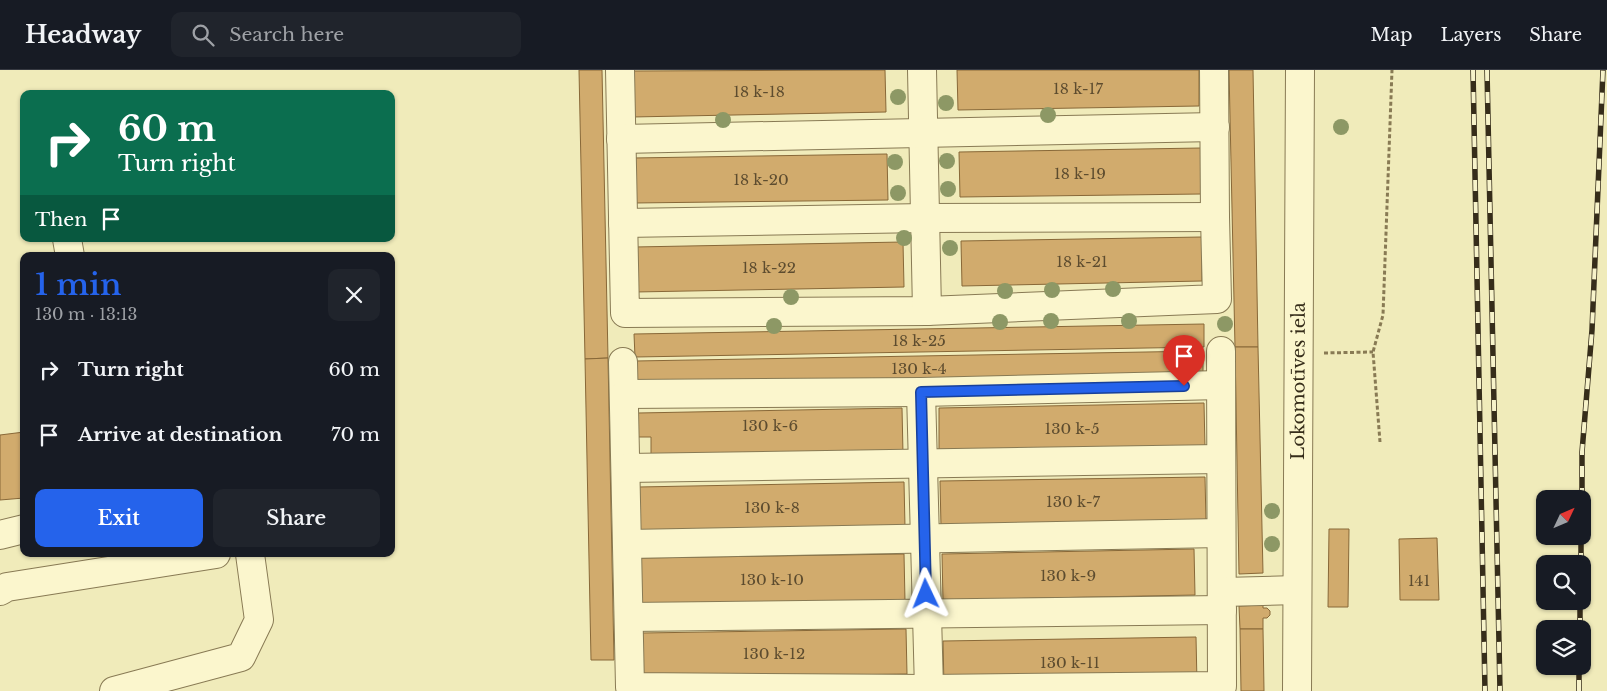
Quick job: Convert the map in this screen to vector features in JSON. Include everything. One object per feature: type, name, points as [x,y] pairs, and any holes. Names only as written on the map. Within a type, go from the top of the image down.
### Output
[{"type":"street","points":[[620,70],[625,313],[927,311],[1217,299],[1214,70]]},
{"type":"street","points":[[922,70],[927,311]]},
{"type":"street","name":"Lokomotīves iela","points":[[1297,691],[1300,70]]},
{"type":"street","points":[[621,139],[1215,128]]},
{"type":"street","points":[[623,223],[925,218],[1215,218]]},
{"type":"street","points":[[623,362],[630,616],[630,687],[929,689],[1222,686],[1221,352]]},
{"type":"street","points":[[625,394],[921,392],[1221,385]]},
{"type":"street","points":[[921,392],[929,689]]},
{"type":"street","points":[[626,468],[1220,459]]},
{"type":"street","points":[[0,536],[20,530]]},
{"type":"street","points":[[628,544],[1221,533]]},
{"type":"street","points":[[0,591],[7,587],[197,557]]},
{"type":"street","points":[[114,691],[241,658],[259,620],[250,557]]},
{"type":"street","points":[[630,616],[927,613],[1222,601],[1297,590]]},
{"type":"path","points":[[1380,442],[1373,352],[1383,314],[1392,70]]},
{"type":"path","points":[[1298,354],[1373,352]]},
{"type":"building","points":[[579,70],[602,70],[608,358],[585,359]]},
{"type":"building","points":[[885,70],[886,112],[632,117],[631,71]]},
{"type":"building","points":[[957,70],[1199,70],[1199,106],[958,110]]},
{"type":"building","points":[[1229,70],[1253,70],[1258,347],[1235,347]]},
{"type":"building","points":[[1201,148],[1201,194],[960,197],[959,152]]},
{"type":"building","points":[[887,154],[888,200],[634,203],[633,158]]},
{"type":"building","points":[[1202,237],[1202,281],[962,286],[961,241]]},
{"type":"building","points":[[903,242],[904,287],[635,292],[634,247]]},
{"type":"building","points":[[1204,324],[1204,347],[635,357],[634,334]]},
{"type":"building","points":[[1235,347],[1258,347],[1263,573],[1239,574]]},
{"type":"building","points":[[1203,351],[1203,374],[636,385],[635,361]]},
{"type":"building","points":[[608,358],[614,660],[591,660],[585,359]]},
{"type":"building","points":[[1204,403],[1205,448],[939,453],[939,408]]},
{"type":"building","points":[[902,408],[903,454],[651,459],[651,437],[638,437],[638,413]]},
{"type":"building","points":[[20,432],[20,498],[0,500],[0,435]]},
{"type":"building","points":[[1205,477],[1206,522],[941,526],[940,481]]},
{"type":"building","points":[[904,482],[905,527],[640,533],[638,487]]},
{"type":"building","points":[[1329,529],[1349,529],[1348,607],[1328,607]]},
{"type":"building","points":[[1437,538],[1439,600],[1400,600],[1399,539]]},
{"type":"building","points":[[1194,549],[1195,595],[943,600],[942,554]]},
{"type":"building","points":[[904,554],[905,601],[640,604],[639,558]]},
{"type":"building","points":[[1263,605],[1263,608],[1267,608],[1270,611],[1270,615],[1267,618],[1263,618],[1263,629],[1240,629],[1239,606]]},
{"type":"building","points":[[906,629],[907,674],[643,678],[642,633]]},
{"type":"building","points":[[1240,629],[1263,629],[1264,691],[1241,691]]},
{"type":"building","points":[[1196,637],[1197,683],[944,687],[943,641]]},
{"type":"railway","points":[[1473,70],[1485,691]]},
{"type":"railway","points":[[1487,70],[1500,691]]},
{"type":"railway","points":[[1582,490],[1582,452],[1592,330],[1603,70]]},
{"type":"railway","points":[[1581,545],[1581,555]]},
{"type":"railway","points":[[1580,610],[1580,620]]},
{"type":"railway","points":[[1579,675],[1579,691]]},
{"type":"route","points":[[926,594],[921,392],[1184,386]]}]
